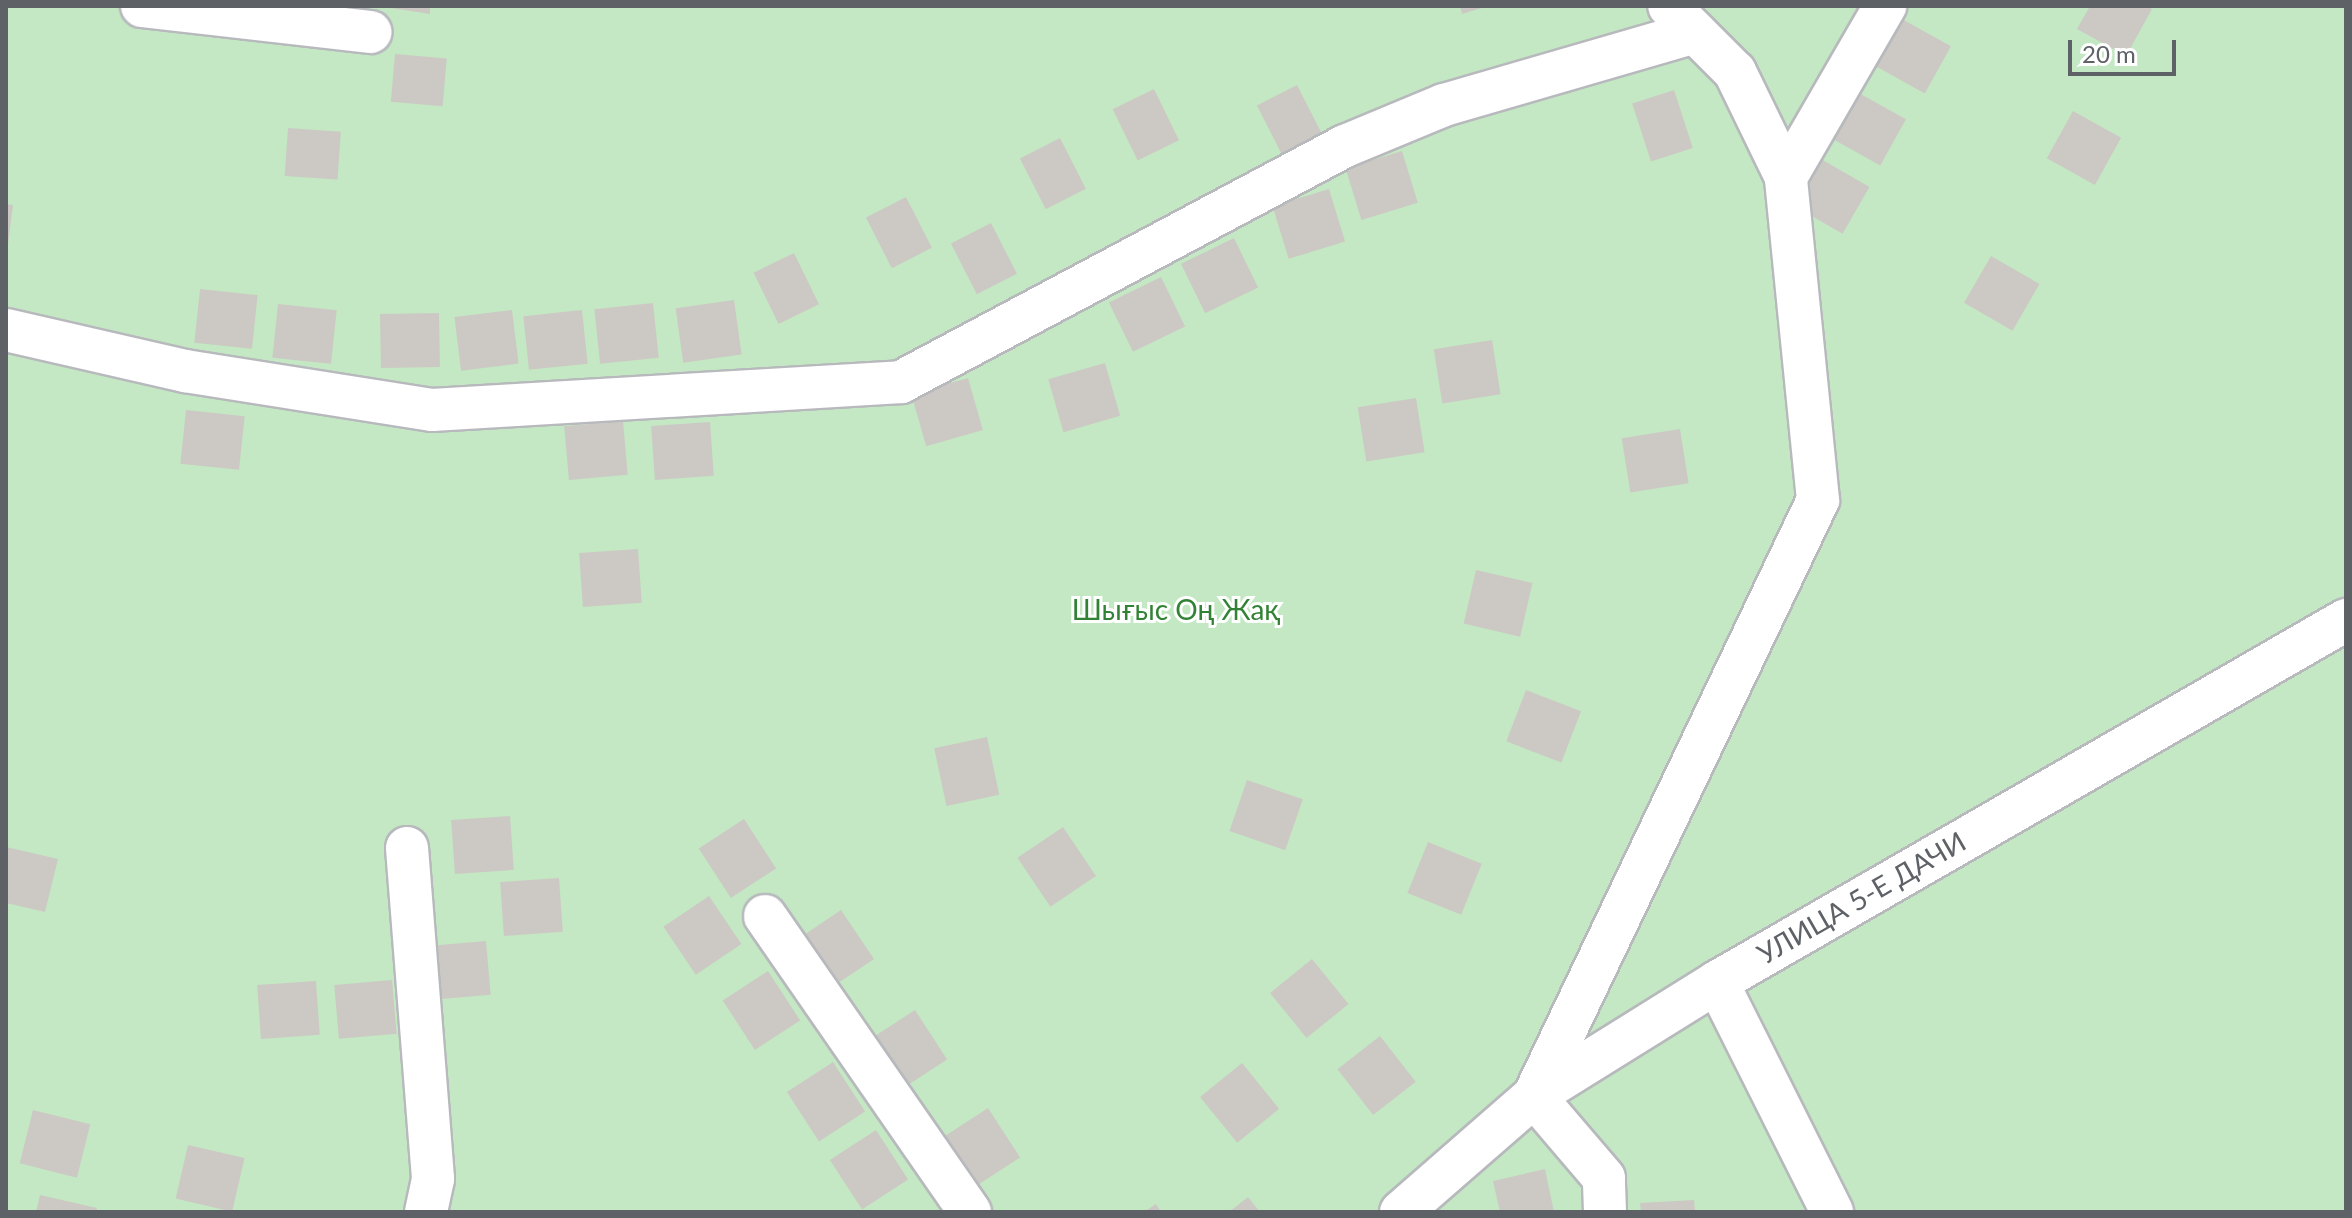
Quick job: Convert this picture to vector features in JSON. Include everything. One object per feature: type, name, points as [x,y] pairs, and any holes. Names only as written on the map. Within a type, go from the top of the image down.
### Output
[{"type":"street","points":[[142,6],[371,32]]},
{"type":"street","points":[[1786,177],[1885,6]]},
{"type":"street","points":[[6,330],[185,371],[432,410],[901,382],[1345,146],[1444,105],[1682,19],[1735,72],[1786,177],[1818,500],[1534,1096],[1604,1178],[1605,1212]]},
{"type":"street","name":"УЛИЦА 5-Е ДАЧИ","points":[[1401,1212],[1534,1096],[1717,982],[2282,651],[2346,620]]},
{"type":"street","points":[[407,848],[433,1179],[426,1212]]},
{"type":"street","points":[[765,916],[970,1212]]},
{"type":"street","points":[[1717,982],[1832,1212]]},
{"type":"green space","name":"Шығыс Оң Жақ","points":[[6,6],[2346,6],[2346,1212],[6,1212]]},
{"type":"building","points":[[378,6],[430,6],[430,14]]},
{"type":"building","points":[[1460,6],[1485,6],[1485,7],[1462,14]]},
{"type":"building","points":[[2090,6],[2146,6],[2152,9],[2126,56],[2077,29]]},
{"type":"building","points":[[1902,19],[1951,46],[1925,93],[1876,66]]},
{"type":"building","points":[[395,54],[447,59],[443,106],[391,102]]},
{"type":"building","points":[[1297,85],[1323,136],[1283,156],[1257,105]]},
{"type":"building","points":[[1154,89],[1179,140],[1138,160],[1113,109]]},
{"type":"building","points":[[1674,90],[1693,148],[1651,162],[1632,104]]},
{"type":"building","points":[[1857,92],[1906,119],[1880,166],[1831,138]]},
{"type":"building","points":[[2073,111],[2121,138],[2095,185],[2047,158]]},
{"type":"building","points":[[288,128],[341,132],[338,180],[285,176]]},
{"type":"building","points":[[1060,138],[1086,189],[1046,209],[1020,158]]},
{"type":"building","points":[[1402,151],[1418,203],[1361,220],[1346,168]]},
{"type":"building","points":[[1821,159],[1869,187],[1842,234],[1794,206]]},
{"type":"building","points":[[1329,189],[1345,242],[1289,259],[1273,206]]},
{"type":"building","points":[[906,197],[932,248],[892,268],[866,217]]},
{"type":"building","points":[[6,204],[13,205],[8,244],[6,244]]},
{"type":"building","points":[[991,223],[1017,274],[977,294],[951,243]]},
{"type":"building","points":[[1234,238],[1258,287],[1205,313],[1181,264]]},
{"type":"building","points":[[794,253],[819,304],[779,324],[754,273]]},
{"type":"building","points":[[1991,256],[2039,284],[2012,331],[1964,303]]},
{"type":"building","points":[[1161,277],[1185,326],[1133,352],[1109,302]]},
{"type":"building","points":[[200,289],[258,295],[252,349],[194,343]]},
{"type":"building","points":[[734,300],[742,354],[683,363],[676,308]]},
{"type":"building","points":[[653,303],[659,358],[600,364],[594,309]]},
{"type":"building","points":[[278,304],[337,310],[331,364],[272,358]]},
{"type":"building","points":[[512,310],[519,364],[461,371],[454,317]]},
{"type":"building","points":[[582,310],[588,364],[529,370],[523,316]]},
{"type":"building","points":[[439,313],[440,367],[381,368],[380,314]]},
{"type":"building","points":[[1492,340],[1501,394],[1442,404],[1434,349]]},
{"type":"building","points":[[1105,363],[1120,416],[1063,432],[1048,379]]},
{"type":"building","points":[[968,378],[983,430],[926,446],[911,394]]},
{"type":"building","points":[[1416,398],[1425,452],[1366,462],[1358,407]]},
{"type":"building","points":[[186,410],[245,416],[239,470],[180,464]]},
{"type":"building","points":[[623,421],[628,475],[569,480],[564,426]]},
{"type":"building","points":[[710,422],[714,476],[655,480],[651,426]]},
{"type":"building","points":[[1680,429],[1689,483],[1630,493],[1622,438]]},
{"type":"building","points":[[638,549],[642,603],[583,607],[579,553]]},
{"type":"building","points":[[1476,570],[1533,583],[1520,637],[1464,624]]},
{"type":"building","points":[[1526,690],[1581,711],[1561,762],[1506,741]]},
{"type":"building","points":[[987,737],[999,795],[946,806],[934,748]]},
{"type":"building","points":[[1247,780],[1303,799],[1285,850],[1229,831]]},
{"type":"building","points":[[510,816],[514,870],[455,874],[451,820]]},
{"type":"building","points":[[744,819],[776,868],[731,898],[699,848]]},
{"type":"building","points":[[1063,827],[1096,876],[1050,907],[1017,858]]},
{"type":"building","points":[[1428,842],[1482,864],[1461,915],[1407,893]]},
{"type":"building","points":[[6,847],[58,859],[45,912],[6,903]]},
{"type":"building","points":[[559,878],[563,932],[504,936],[500,882]]},
{"type":"building","points":[[709,896],[741,944],[696,975],[663,927]]},
{"type":"building","points":[[841,910],[874,959],[829,989],[796,940]]},
{"type":"building","points":[[486,941],[491,995],[433,1000],[428,946]]},
{"type":"building","points":[[1312,959],[1349,1004],[1307,1038],[1270,993]]},
{"type":"building","points":[[768,971],[800,1020],[755,1050],[723,1000]]},
{"type":"building","points":[[392,980],[397,1034],[339,1039],[334,985]]},
{"type":"building","points":[[316,981],[320,1035],[261,1039],[257,985]]},
{"type":"building","points":[[915,1010],[947,1059],[901,1089],[869,1040]]},
{"type":"building","points":[[1380,1036],[1416,1082],[1373,1115],[1337,1069]]},
{"type":"building","points":[[833,1062],[865,1111],[819,1141],[787,1092]]},
{"type":"building","points":[[1242,1063],[1279,1109],[1237,1143],[1200,1097]]},
{"type":"building","points":[[988,1108],[1020,1157],[974,1187],[942,1138]]},
{"type":"building","points":[[33,1110],[90,1124],[77,1178],[20,1163]]},
{"type":"building","points":[[876,1130],[908,1179],[862,1209],[830,1160]]},
{"type":"building","points":[[188,1145],[245,1158],[232,1212],[176,1199]]},
{"type":"building","points":[[1545,1169],[1554,1212],[1500,1212],[1493,1181]]},
{"type":"building","points":[[40,1195],[97,1208],[96,1212],[36,1212]]},
{"type":"building","points":[[1248,1197],[1260,1212],[1229,1212]]},
{"type":"building","points":[[1694,1200],[1695,1212],[1641,1212],[1640,1203]]},
{"type":"building","points":[[1156,1204],[1161,1212],[1144,1212]]}]
